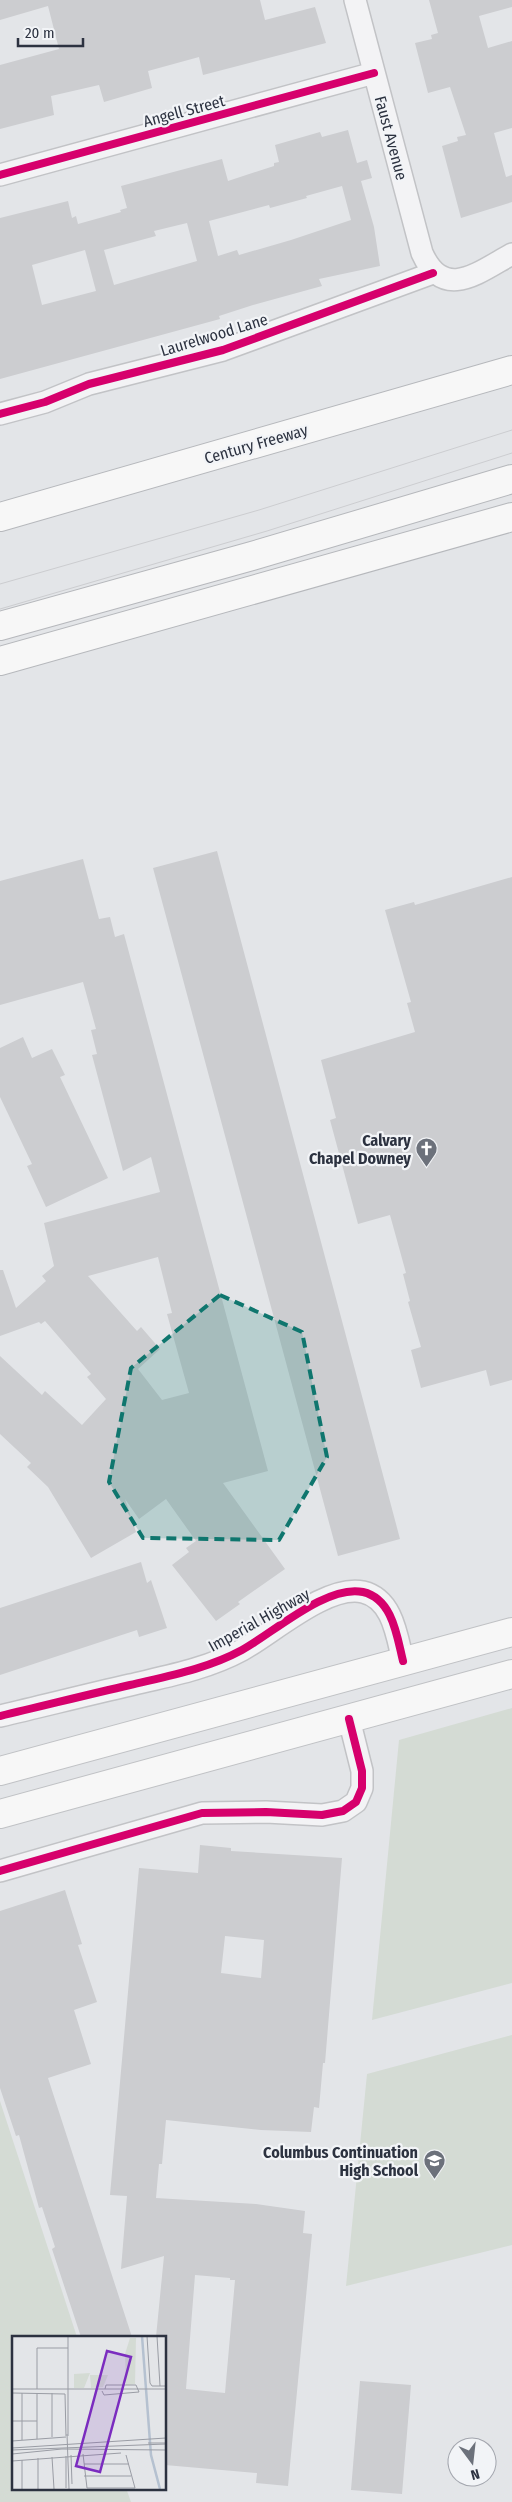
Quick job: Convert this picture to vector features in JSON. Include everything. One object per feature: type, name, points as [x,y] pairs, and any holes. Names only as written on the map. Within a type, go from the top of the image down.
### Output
[{"type":"main road","name":"Century Freeway","points":[[0,517],[512,370]]},
{"type":"main road","points":[[0,626],[271,551],[512,479]]},
{"type":"main road","points":[[0,662],[512,517]]},
{"type":"main road","points":[[0,1771],[512,1632]]},
{"type":"main road","points":[[0,1814],[512,1674]]},
{"type":"street","name":"Faust Avenue","points":[[355,0],[422,253],[434,273]]},
{"type":"street","name":"Angell Street","points":[[0,175],[374,73]]},
{"type":"street","points":[[434,273],[446,279],[463,280],[512,254]]},
{"type":"street","name":"Laurelwood Lane","points":[[0,414],[49,400],[89,384],[224,350],[434,273]]},
{"type":"street","name":"Imperial Highway","points":[[0,1716],[197,1669],[241,1650],[319,1602],[345,1592],[365,1593],[373,1597],[385,1608],[392,1622],[403,1661]]},
{"type":"street","points":[[0,1870],[202,1813],[266,1812],[322,1815],[342,1811],[356,1802],[362,1788],[362,1771],[348,1719]]},
{"type":"highlighted area","points":[[220,1295],[302,1332],[327,1457],[279,1540],[143,1538],[109,1482],[131,1368]]},
{"type":"shaded area","points":[[512,1708],[512,1983],[372,2020],[399,1740]]},
{"type":"shaded area","points":[[512,2035],[512,2245],[346,2286],[367,2074]]},
{"type":"shaded area","points":[[0,2101],[77,2336],[12,2336],[12,2490],[127,2490],[131,2502],[0,2502]]},
{"type":"building","points":[[0,0],[260,0],[265,20],[315,7],[326,43],[203,75],[199,57],[148,71],[152,88],[104,102],[99,85],[51,96],[54,115],[0,129],[0,65],[59,49],[48,6],[0,20]]},
{"type":"building","points":[[429,0],[512,0],[512,7],[479,16],[488,48],[512,41],[512,128],[494,133],[506,177],[512,175],[512,202],[461,218],[442,146],[458,141],[457,137],[466,135],[450,87],[428,93],[415,43],[432,39],[431,35],[438,33]]},
{"type":"building","points":[[348,130],[357,163],[367,160],[372,178],[361,181],[374,227],[380,266],[319,279],[322,286],[219,316],[220,319],[0,379],[0,218],[68,201],[72,218],[76,216],[78,224],[121,212],[120,210],[127,208],[121,186],[222,159],[228,181],[274,166],[274,163],[279,162],[275,145],[320,132],[322,137]],"holes":[[[342,186],[351,220],[239,255],[237,250],[218,256],[209,221],[269,205],[270,208]],[[187,223],[197,261],[114,285],[104,250],[156,236],[154,231]],[[85,250],[96,291],[42,305],[32,265]]]},
{"type":"building","points":[[217,851],[400,1539],[338,1556],[153,868]]},
{"type":"building","points":[[83,859],[99,919],[110,917],[115,937],[124,934],[268,1471],[223,1483],[285,1569],[238,1602],[240,1604],[216,1621],[172,1565],[189,1552],[186,1548],[196,1541],[166,1499],[139,1519],[125,1499],[136,1532],[91,1558],[48,1487],[27,1467],[31,1463],[0,1434],[0,1356],[42,1395],[45,1391],[82,1425],[106,1399],[87,1377],[91,1374],[45,1321],[41,1324],[39,1322],[0,1336],[0,1270],[3,1270],[16,1308],[46,1281],[42,1276],[54,1266],[44,1223],[160,1192],[151,1157],[123,1171],[92,1055],[97,1054],[91,1030],[96,1029],[83,982],[0,1005],[0,881]],"holes":[[[158,1257],[172,1313],[167,1314],[189,1393],[162,1400],[138,1369],[160,1349],[141,1327],[137,1331],[88,1276]]]},
{"type":"building","name":"Calvary Chapel Downey","points":[[512,877],[512,1380],[490,1386],[486,1370],[421,1388],[411,1350],[421,1347],[408,1302],[410,1301],[403,1274],[406,1273],[390,1215],[358,1224],[330,1120],[336,1118],[321,1060],[415,1032],[407,1003],[411,1002],[385,910],[414,902],[415,905]]},
{"type":"building","points":[[23,1037],[32,1058],[52,1049],[65,1075],[60,1077],[108,1178],[46,1207],[27,1166],[32,1164],[0,1097],[0,1048]]},
{"type":"building","points":[[141,1562],[147,1583],[151,1580],[167,1628],[139,1637],[137,1630],[0,1675],[0,1608]]},
{"type":"building","points":[[200,1845],[231,1848],[231,1851],[342,1858],[325,2063],[323,2063],[319,2108],[314,2107],[311,2132],[261,2130],[166,2120],[162,2164],[159,2164],[156,2198],[256,2204],[305,2211],[303,2233],[312,2234],[288,2486],[256,2483],[257,2473],[166,2465],[166,2336],[156,2336],[164,2256],[121,2269],[127,2196],[110,2195],[139,1868],[198,1873]],"holes":[[[225,1936],[264,1940],[261,1978],[221,1973]],[[195,2275],[230,2278],[230,2280],[235,2280],[225,2393],[186,2389]]]},
{"type":"building","points":[[65,1890],[82,1944],[78,1945],[97,2002],[74,2010],[91,2064],[48,2078],[132,2336],[81,2336],[52,2249],[55,2247],[42,2207],[39,2208],[19,2135],[16,2136],[0,2088],[0,1911]]},
{"type":"building","points":[[360,2381],[411,2385],[402,2494],[351,2490]]},
{"type":"tram line","points":[[0,584],[259,510],[512,430]]},
{"type":"tram line","points":[[0,609],[267,531],[512,453]]},
{"type":"cycle path","points":[[0,175],[374,73]]},
{"type":"cycle path","points":[[0,414],[45,402],[89,384],[223,350],[433,273]]},
{"type":"cycle path","points":[[0,1716],[173,1675],[229,1657],[317,1602],[349,1591],[363,1592],[381,1602],[396,1630],[403,1661]]},
{"type":"cycle path","points":[[0,1871],[202,1813],[266,1812],[322,1815],[343,1811],[356,1802],[362,1788],[362,1771],[349,1719]]},
{"type":"place","name":"Calvary Chapel Downey","points":[[427,1168]]},
{"type":"place","name":"Columbus Continuation High School","points":[[434,2180]]}]
